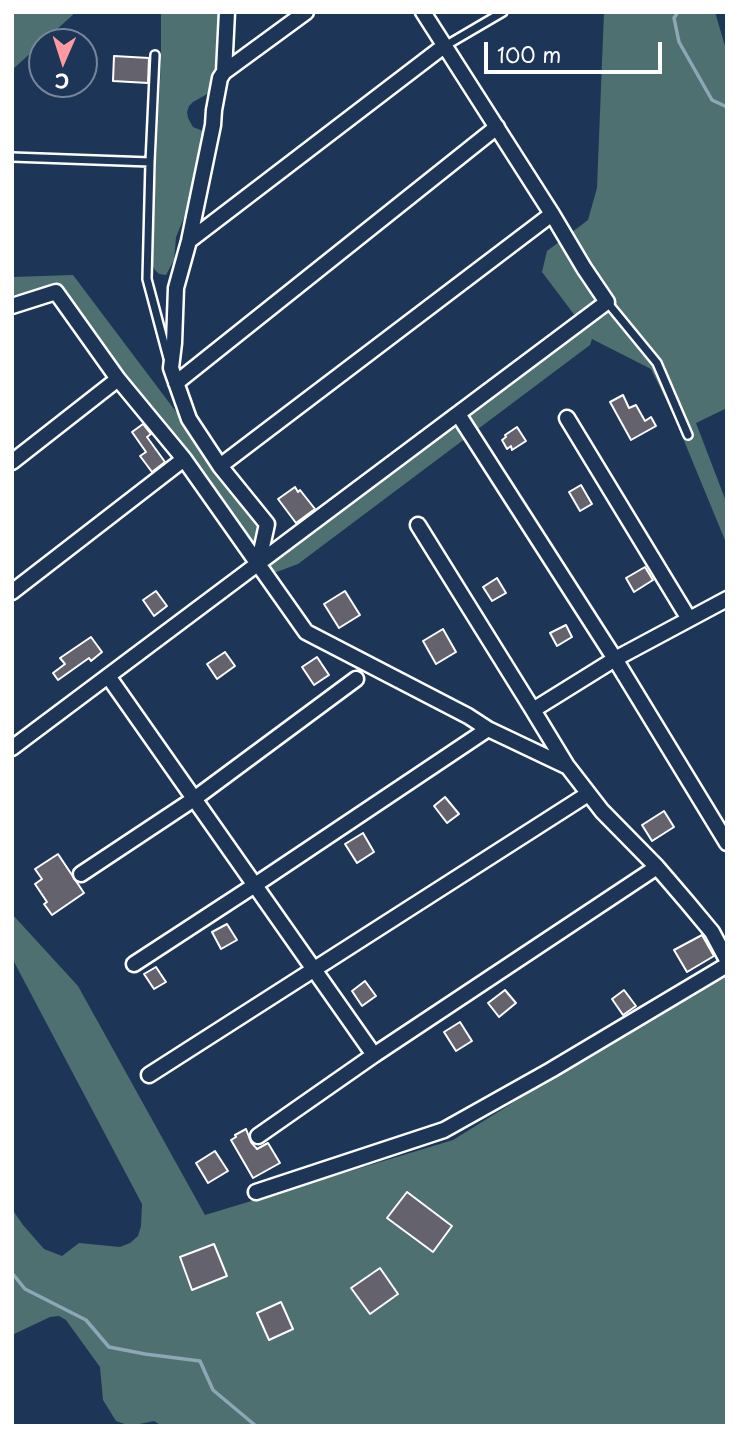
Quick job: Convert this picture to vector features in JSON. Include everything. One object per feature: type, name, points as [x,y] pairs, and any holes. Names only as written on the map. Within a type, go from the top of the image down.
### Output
[{"type":"street","points":[[224,72],[227,12]]},
{"type":"street","points":[[258,565],[267,523],[220,466],[189,419],[171,368],[176,288],[189,241],[220,78],[224,72],[306,12]]},
{"type":"street","points":[[12,748],[607,302],[423,12]]},
{"type":"street","points":[[189,241],[444,46]]},
{"type":"street","points":[[176,383],[497,127]]},
{"type":"street","points":[[220,466],[552,214]]},
{"type":"street","points":[[12,306],[56,292],[118,379],[184,459],[306,632],[488,729],[568,767]]},
{"type":"street","points":[[12,462],[118,379]]},
{"type":"street","points":[[458,414],[615,659],[727,843]]},
{"type":"street","points":[[567,418],[689,619]]},
{"type":"street","points":[[12,592],[184,459]]},
{"type":"street","points":[[256,1192],[444,1130],[551,1070],[727,962],[712,932],[657,867],[602,811],[568,767],[418,525]]},
{"type":"street","points":[[533,710],[615,659],[727,599]]},
{"type":"street","points":[[107,676],[374,1055]]},
{"type":"street","points":[[80,874],[194,799],[356,679]]},
{"type":"street","points":[[134,964],[488,729]]},
{"type":"street","points":[[149,1075],[588,794]]},
{"type":"street","points":[[258,1136],[374,1055],[657,867]]},
{"type":"lane","points":[[444,46],[503,12]]},
{"type":"lane","points":[[155,55],[147,279],[171,368]]},
{"type":"lane","points":[[12,157],[150,162]]},
{"type":"lane","points":[[607,302],[657,363],[688,435]]},
{"type":"green space","points":[[12,12],[76,12],[58,28],[28,28],[28,56],[12,70]]},
{"type":"green space","points":[[161,12],[230,12],[220,78],[209,93],[189,106],[187,112],[193,127],[206,135],[195,207],[183,220],[176,237],[174,260],[166,275],[155,270],[151,259]]},
{"type":"green space","points":[[604,12],[715,12],[727,53],[727,408],[696,423],[727,504],[727,545],[673,414],[651,369],[592,339],[590,345],[298,564],[274,573],[50,292],[12,295],[12,277],[73,275],[284,555],[582,325],[542,272],[547,251],[588,220],[597,188]]},
{"type":"green space","points":[[12,914],[78,986],[205,1215],[453,1140],[727,969],[727,1426],[162,1426],[154,1421],[130,1426],[116,1421],[103,1400],[100,1367],[66,1320],[59,1316],[50,1317],[12,1335],[12,1209],[44,1249],[62,1256],[79,1243],[120,1247],[130,1243],[138,1236],[142,1204],[12,958]]},
{"type":"building","points":[[114,56],[149,58],[148,83],[113,81]]},
{"type":"building","points":[[623,395],[629,408],[636,405],[645,421],[651,417],[656,426],[631,440],[610,402]]},
{"type":"building","points":[[143,424],[151,434],[147,437],[165,462],[152,472],[140,456],[146,452],[132,432]]},
{"type":"building","points":[[517,427],[526,441],[512,450],[511,446],[507,449],[502,440]]},
{"type":"building","points":[[581,485],[592,504],[580,511],[569,492]]},
{"type":"building","points":[[295,487],[315,509],[296,523],[278,499]]},
{"type":"building","points":[[645,567],[653,580],[634,592],[626,578]]},
{"type":"building","points":[[497,578],[506,593],[492,601],[483,587]]},
{"type":"building","points":[[156,591],[167,606],[154,616],[143,600]]},
{"type":"building","points":[[345,591],[360,615],[339,628],[324,604]]},
{"type":"building","points":[[566,625],[572,637],[557,646],[550,633]]},
{"type":"building","points":[[443,629],[456,652],[436,664],[423,641]]},
{"type":"building","points":[[91,637],[102,652],[58,680],[53,673],[65,664],[60,658]]},
{"type":"building","points":[[225,652],[235,666],[217,679],[207,664]]},
{"type":"building","points":[[317,657],[329,675],[314,685],[302,667]]},
{"type":"building","points":[[445,797],[459,814],[447,823],[434,806]]},
{"type":"building","points":[[664,811],[674,827],[652,841],[642,825]]},
{"type":"building","points":[[363,833],[374,852],[357,863],[345,844]]},
{"type":"building","points":[[58,854],[84,893],[52,915],[35,884],[42,879],[35,869]]},
{"type":"building","points":[[227,924],[237,940],[221,949],[212,932]]},
{"type":"building","points":[[702,935],[714,956],[687,972],[674,950]]},
{"type":"building","points":[[156,967],[166,982],[154,989],[144,974]]},
{"type":"building","points":[[365,981],[376,996],[362,1006],[352,991]]},
{"type":"building","points":[[505,990],[516,1003],[499,1017],[488,1003]]},
{"type":"building","points":[[624,990],[636,1006],[623,1015],[612,999]]},
{"type":"building","points":[[460,1022],[472,1041],[456,1051],[444,1032]]},
{"type":"building","points":[[246,1129],[257,1149],[268,1143],[280,1163],[253,1178],[231,1140]]},
{"type":"building","points":[[215,1151],[228,1171],[208,1183],[196,1163]]},
{"type":"building","points":[[407,1192],[452,1226],[433,1252],[387,1218]]},
{"type":"building","points":[[214,1244],[227,1276],[192,1290],[180,1257]]},
{"type":"building","points":[[380,1268],[398,1294],[370,1314],[351,1288]]},
{"type":"building","points":[[281,1302],[293,1329],[269,1340],[257,1313]]},
{"type":"waterway","points":[[678,12],[674,18],[679,42],[712,100],[727,107]]},
{"type":"waterway","points":[[12,1273],[25,1289],[86,1320],[109,1347],[200,1361],[213,1390],[256,1426]]}]
